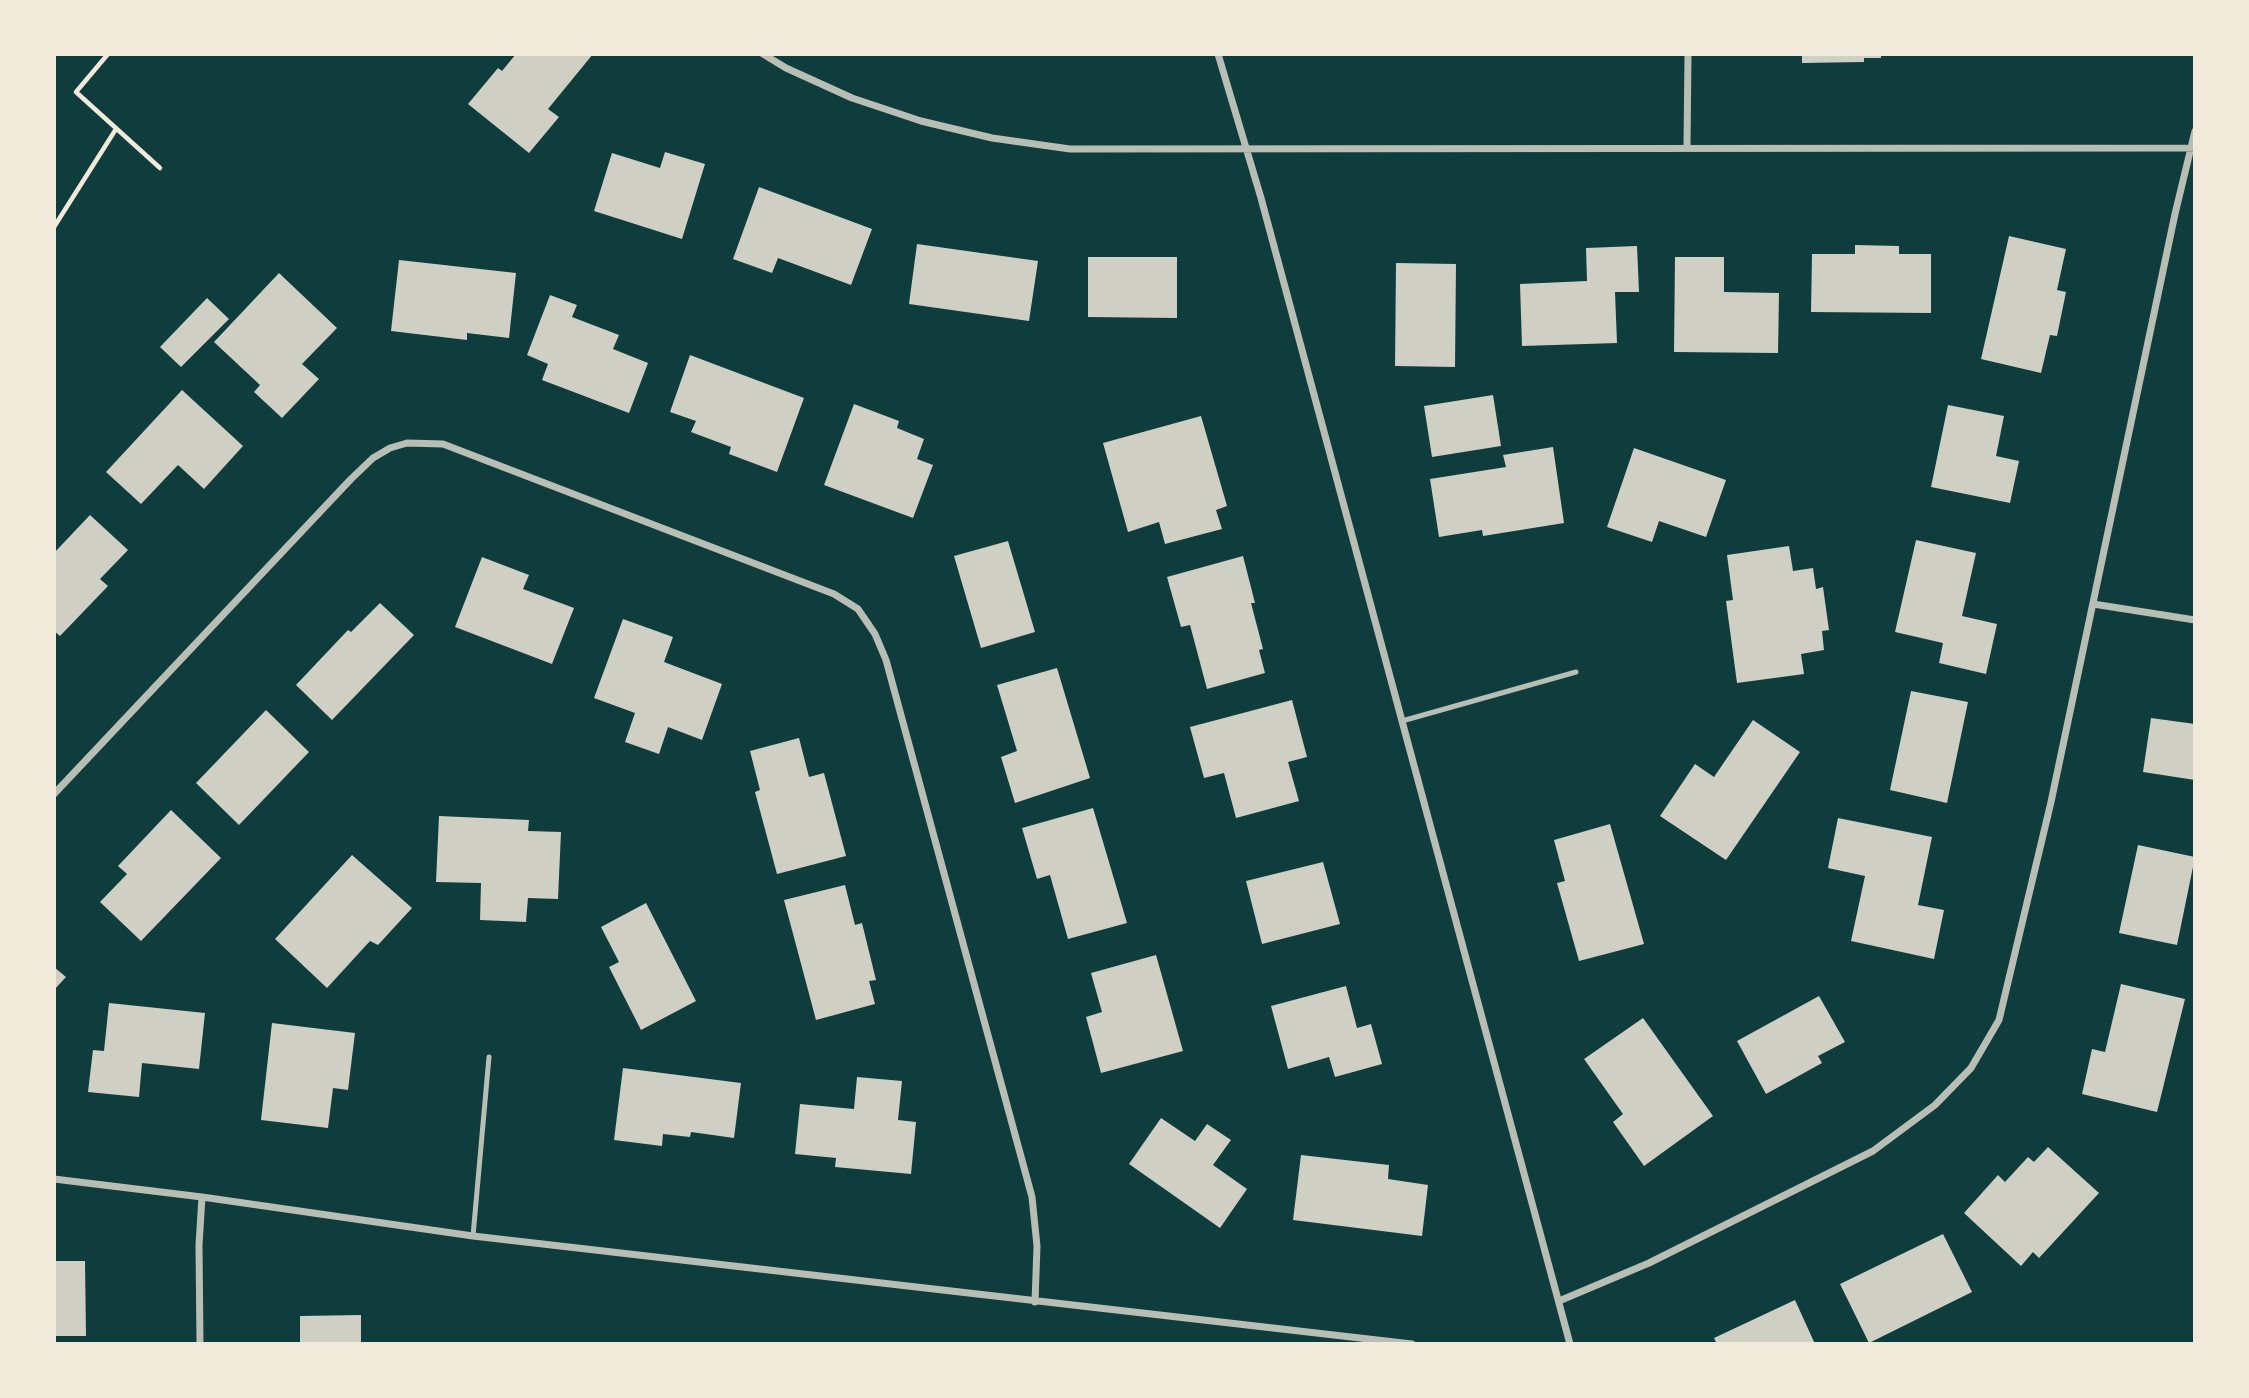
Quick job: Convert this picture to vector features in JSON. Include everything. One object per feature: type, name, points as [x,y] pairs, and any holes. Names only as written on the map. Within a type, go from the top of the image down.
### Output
[{"type":"street","points":[[763,54],[786,68],[852,99],[921,121],[992,138],[1070,149],[2193,147]]},
{"type":"street","points":[[1218,54],[1247,149],[1570,1344]]},
{"type":"street","points":[[1687,147],[1688,54]]},
{"type":"street","points":[[1559,1301],[1649,1263],[1873,1150],[1935,1105],[1971,1068],[1999,1020],[2052,802],[2175,214],[2195,131]]},
{"type":"street","points":[[54,794],[351,479],[373,458],[407,443],[443,444],[834,594],[858,609],[875,634],[886,660],[1032,1198],[1037,1246],[1035,1302]]},
{"type":"street","points":[[2093,604],[2195,620]]},
{"type":"street","points":[[54,1180],[473,1236],[1412,1344]]},
{"type":"street","points":[[200,1344],[199,1245],[202,1198]]},
{"type":"lane","points":[[1402,721],[1576,672]]},
{"type":"lane","points":[[473,1236],[489,1057]]},
{"type":"path","points":[[108,54],[76,92],[160,168]]},
{"type":"path","points":[[54,227],[116,129]]},
{"type":"building","points":[[516,54],[593,54],[548,109],[559,117],[529,153],[468,104],[498,68],[502,71]]},
{"type":"building","points":[[1802,54],[1881,54],[1881,58],[1864,58],[1864,62],[1802,63]]},
{"type":"building","points":[[665,152],[705,164],[682,239],[594,211],[612,153],[660,168]]},
{"type":"building","points":[[759,187],[872,229],[851,285],[778,258],[772,273],[733,259]]},
{"type":"building","points":[[2009,236],[2066,249],[2057,290],[2066,292],[2057,336],[2050,335],[2041,373],[1981,359]]},
{"type":"building","points":[[917,244],[1038,261],[1029,321],[909,304]]},
{"type":"building","points":[[1855,245],[1899,246],[1899,254],[1931,254],[1931,313],[1811,312],[1812,254],[1855,254]]},
{"type":"building","points":[[1637,246],[1639,292],[1615,292],[1617,343],[1522,346],[1520,284],[1587,281],[1586,248]]},
{"type":"building","points":[[1088,257],[1177,257],[1177,318],[1088,317]]},
{"type":"building","points":[[1675,257],[1724,257],[1724,292],[1779,293],[1778,353],[1674,352]]},
{"type":"building","points":[[399,260],[516,273],[509,338],[467,333],[467,340],[391,331]]},
{"type":"building","points":[[1396,263],[1456,264],[1455,367],[1395,366]]},
{"type":"building","points":[[279,273],[337,328],[302,364],[319,379],[282,418],[254,392],[260,385],[214,342]]},
{"type":"building","points":[[550,295],[577,305],[572,317],[619,335],[613,349],[648,363],[629,413],[542,380],[548,364],[527,355]]},
{"type":"building","points":[[207,298],[229,319],[181,367],[160,347]]},
{"type":"building","points":[[690,355],[804,398],[777,472],[729,454],[731,447],[691,432],[696,421],[670,412]]},
{"type":"building","points":[[182,390],[243,446],[204,489],[178,465],[141,504],[106,472]]},
{"type":"building","points":[[1493,395],[1501,446],[1432,457],[1424,406]]},
{"type":"building","points":[[854,404],[899,421],[897,428],[924,439],[917,459],[933,465],[913,518],[824,485]]},
{"type":"building","points":[[1948,405],[2004,416],[1996,456],[2019,461],[2010,503],[1931,487]]},
{"type":"building","points":[[1201,416],[1227,506],[1216,510],[1222,529],[1165,544],[1159,522],[1128,532],[1103,443]]},
{"type":"building","points":[[1553,447],[1564,523],[1483,536],[1482,530],[1439,537],[1430,479],[1506,467],[1503,455]]},
{"type":"building","points":[[1634,448],[1726,480],[1706,537],[1659,521],[1652,542],[1607,527]]},
{"type":"building","points":[[90,515],[128,550],[100,579],[108,586],[60,636],[54,631],[54,553]]},
{"type":"building","points":[[1916,540],[1976,553],[1962,616],[1997,624],[1986,674],[1939,663],[1943,643],[1895,632]]},
{"type":"building","points":[[1008,541],[1035,632],[981,648],[954,556]]},
{"type":"building","points":[[1789,546],[1793,571],[1813,568],[1816,589],[1823,587],[1829,630],[1822,631],[1824,650],[1801,654],[1804,674],[1737,683],[1726,601],[1733,600],[1727,555]]},
{"type":"building","points":[[1243,556],[1255,603],[1251,603],[1263,649],[1259,650],[1265,673],[1207,689],[1190,625],[1181,627],[1167,577]]},
{"type":"building","points":[[482,557],[529,575],[523,589],[574,608],[552,664],[455,627]]},
{"type":"building","points":[[380,603],[414,635],[332,720],[296,685],[348,630],[351,632]]},
{"type":"building","points":[[623,619],[673,637],[664,662],[722,684],[702,740],[668,727],[659,754],[625,742],[635,713],[594,698]]},
{"type":"building","points":[[1057,668],[1090,778],[1015,803],[1001,757],[1017,751],[997,685]]},
{"type":"building","points":[[1911,691],[1968,702],[1947,803],[1890,790]]},
{"type":"building","points":[[1292,700],[1307,757],[1288,762],[1299,801],[1236,818],[1224,773],[1204,778],[1190,727]]},
{"type":"building","points":[[266,710],[309,752],[239,825],[196,783]]},
{"type":"building","points":[[2151,718],[2195,724],[2195,780],[2143,772]]},
{"type":"building","points":[[1753,720],[1800,752],[1726,860],[1660,816],[1695,764],[1714,777]]},
{"type":"building","points":[[799,738],[809,777],[824,773],[846,856],[777,874],[755,792],[760,790],[750,751]]},
{"type":"building","points":[[1093,808],[1127,923],[1068,939],[1050,875],[1037,879],[1022,828]]},
{"type":"building","points":[[171,810],[221,858],[141,941],[100,902],[127,874],[118,866]]},
{"type":"building","points":[[439,816],[529,820],[528,831],[561,832],[558,899],[528,898],[526,922],[480,920],[481,883],[436,882]]},
{"type":"building","points":[[1838,818],[1932,837],[1918,905],[1944,910],[1934,959],[1851,941],[1865,876],[1828,868]]},
{"type":"building","points":[[1610,824],[1644,944],[1579,961],[1557,883],[1565,881],[1554,840]]},
{"type":"building","points":[[2138,845],[2195,857],[2177,945],[2119,933]]},
{"type":"building","points":[[352,855],[412,908],[378,945],[370,941],[327,988],[275,939]]},
{"type":"building","points":[[1323,862],[1340,924],[1262,944],[1246,881]]},
{"type":"building","points":[[845,885],[855,925],[862,923],[876,980],[869,981],[875,1004],[816,1020],[784,900]]},
{"type":"building","points":[[646,903],[696,1001],[641,1030],[609,967],[619,962],[601,927]]},
{"type":"building","points":[[1156,955],[1183,1051],[1101,1073],[1086,1017],[1102,1012],[1091,973]]},
{"type":"building","points":[[54,967],[66,977],[54,990]]},
{"type":"building","points":[[2121,984],[2185,999],[2157,1112],[2082,1094],[2092,1049],[2105,1052]]},
{"type":"building","points":[[1346,986],[1357,1028],[1371,1024],[1382,1064],[1335,1077],[1329,1057],[1288,1069],[1271,1006]]},
{"type":"building","points":[[1819,996],[1845,1042],[1818,1056],[1822,1063],[1766,1094],[1737,1041]]},
{"type":"building","points":[[109,1003],[205,1013],[199,1069],[142,1063],[139,1097],[88,1092],[93,1050],[104,1051]]},
{"type":"building","points":[[1643,1018],[1713,1116],[1644,1166],[1613,1122],[1623,1114],[1584,1059]]},
{"type":"building","points":[[272,1023],[355,1033],[348,1090],[333,1088],[328,1128],[261,1120]]},
{"type":"building","points":[[623,1068],[741,1083],[734,1138],[691,1132],[690,1137],[663,1134],[662,1146],[614,1140]]},
{"type":"building","points":[[857,1077],[902,1081],[898,1120],[916,1122],[911,1174],[835,1167],[836,1158],[795,1154],[800,1104],[854,1109]]},
{"type":"building","points":[[1161,1118],[1195,1141],[1207,1124],[1231,1140],[1213,1165],[1247,1189],[1220,1228],[1129,1164]]},
{"type":"building","points":[[2048,1147],[2099,1193],[2039,1258],[2033,1252],[2021,1266],[1964,1213],[1998,1175],[2005,1182],[2028,1157],[2034,1162]]},
{"type":"building","points":[[1301,1155],[1389,1165],[1388,1179],[1428,1185],[1422,1236],[1293,1220]]},
{"type":"building","points":[[1943,1234],[1972,1292],[1869,1343],[1840,1284]]},
{"type":"building","points":[[54,1261],[85,1261],[86,1336],[54,1336]]},
{"type":"building","points":[[1795,1300],[1815,1344],[1717,1344],[1714,1338]]},
{"type":"building","points":[[361,1315],[361,1344],[300,1344],[300,1316]]}]
